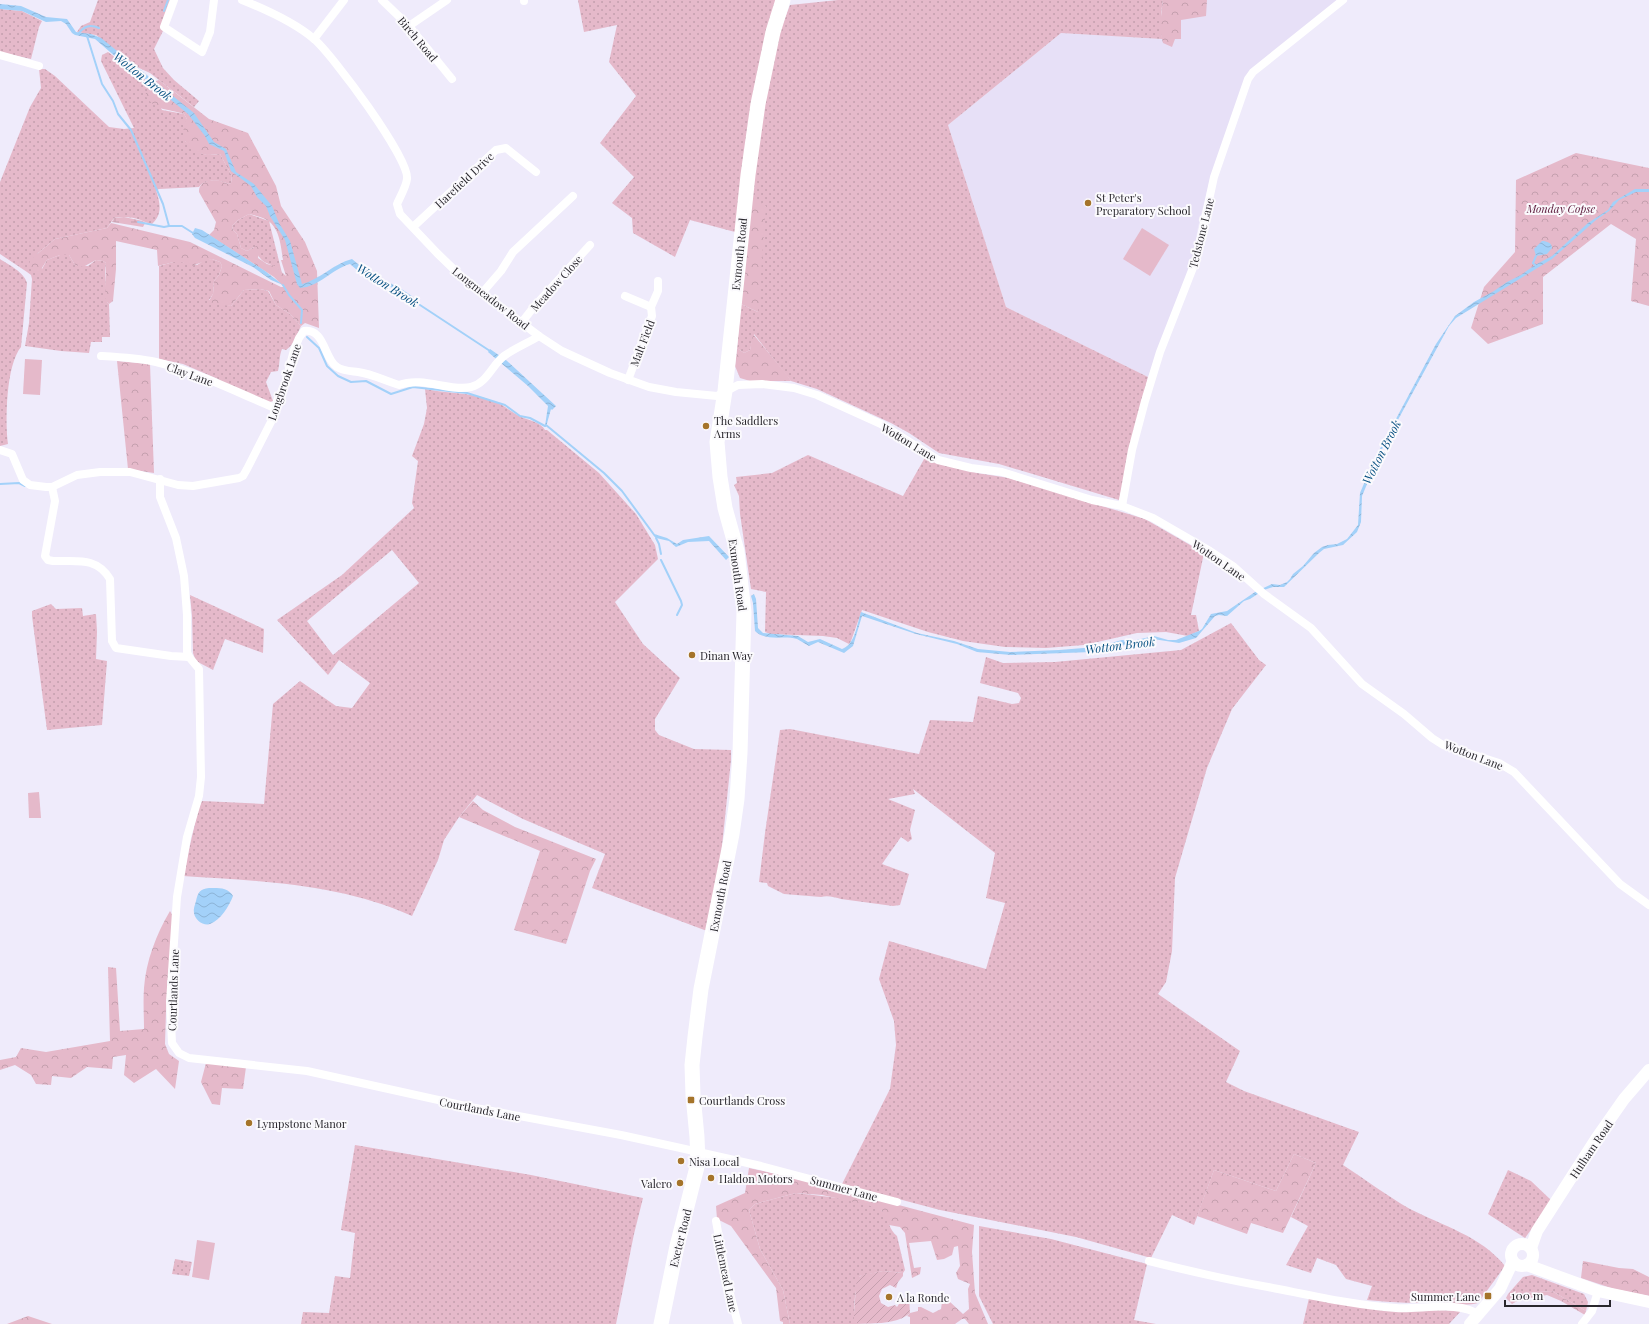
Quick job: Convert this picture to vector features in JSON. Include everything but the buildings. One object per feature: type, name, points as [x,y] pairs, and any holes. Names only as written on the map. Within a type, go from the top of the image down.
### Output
[{"type":"highway","name":"Exmouth Road","points":[[698,1152],[692,1095],[692,1065],[701,989],[732,834],[737,799],[740,753],[744,612],[737,551],[725,508],[720,477],[718,442],[725,391],[748,175],[758,104],[773,32],[783,0]]},
{"type":"highway","name":"Exeter Road","points":[[661,1324],[677,1246],[696,1172],[698,1152]]},
{"type":"street","points":[[174,0],[164,27],[202,52],[210,32],[214,0]]},
{"type":"street","points":[[242,0],[258,6],[314,38],[344,0]]},
{"type":"street","name":"Birch Road","points":[[382,0],[409,26],[452,79]]},
{"type":"street","points":[[409,26],[447,0]]},
{"type":"street","name":"Tedstone Lane","points":[[1122,506],[1132,450],[1145,401],[1160,352],[1196,260],[1214,177],[1248,79],[1259,67],[1343,0]]},
{"type":"street","name":"Longmeadow Road","points":[[314,38],[323,47],[380,124],[404,163],[407,179],[396,204],[400,214],[449,266],[465,280],[539,336],[562,351],[628,380],[649,387],[676,392],[717,396],[725,391]]},
{"type":"street","points":[[0,55],[17,58],[39,66]]},
{"type":"street","name":"Harefield Drive","points":[[413,227],[496,150],[506,148],[536,172]]},
{"type":"street","points":[[482,292],[501,271],[513,252],[573,196]]},
{"type":"street","name":"Meadow Close","points":[[522,322],[590,245]]},
{"type":"street","name":"Malt Field","points":[[628,380],[652,316],[651,306],[658,292],[658,281]]},
{"type":"street","name":"Malt Field","points":[[625,296],[651,306]]},
{"type":"street","name":"Longbrook Lane","points":[[160,479],[178,485],[193,486],[243,476],[272,420],[299,338],[304,331],[310,331],[321,340],[330,359],[336,367],[348,371],[376,376],[399,385],[405,382],[419,382],[466,388],[482,382],[497,362],[505,355],[539,336]]},
{"type":"street","name":"Clay Lane","points":[[101,356],[128,357],[186,370],[275,408]]},
{"type":"street","name":"Wotton Lane","points":[[725,391],[738,385],[762,384],[794,388],[817,395],[869,419],[938,460],[971,468],[1002,472],[1092,500],[1122,506],[1153,518],[1233,566],[1264,594],[1311,628],[1362,684],[1404,714],[1432,738],[1443,744],[1499,763],[1514,772],[1620,884],[1649,905]]},
{"type":"street","points":[[0,450],[12,454],[23,480],[26,483],[39,486],[52,486],[77,475],[100,472],[130,472],[160,479]]},
{"type":"street","name":"Courtlands Lane","points":[[160,479],[159,489],[161,501],[176,538],[184,576],[187,615],[187,652],[189,657],[199,669],[201,776],[199,796],[186,838],[173,899],[170,1002],[172,1043],[179,1054],[189,1058],[307,1071],[470,1107],[621,1135],[698,1152]]},
{"type":"street","points":[[52,486],[55,501],[45,556],[48,560],[52,561],[88,562],[105,570],[110,579],[112,641],[116,648],[171,656],[189,657]]},
{"type":"street","name":"Hulham Road","points":[[1475,1320],[1500,1289],[1508,1285],[1525,1257],[1537,1231],[1596,1139],[1624,1099],[1649,1070]]},
{"type":"street","name":"Summer Lane","points":[[698,1152],[761,1166],[897,1202]]},
{"type":"street","name":"Littlemead Lane","points":[[716,1222],[726,1276],[738,1324]]},
{"type":"street","points":[[1525,1257],[1557,1275],[1598,1290],[1649,1302]]},
{"type":"street","points":[[1149,1261],[1245,1284],[1322,1298],[1396,1308],[1452,1307],[1467,1309],[1474,1311],[1475,1320]]},
{"type":"street","points":[[1582,1324],[1592,1311],[1598,1290]]},
{"type":"shaded area","name":"St Peter's Preparatory School","points":[[1163,0],[1337,0],[1250,71],[1210,179],[1198,227],[1192,261],[1148,377],[1006,307],[948,125],[1061,33],[1162,39]]},
{"type":"green space","points":[[98,0],[173,0],[161,28],[163,31],[154,49],[163,68],[174,80],[199,101],[194,107],[150,73],[137,67],[96,35],[77,32],[81,26],[90,22]]},
{"type":"green space","points":[[578,0],[777,0],[735,232],[690,220],[675,257],[633,233],[632,218],[612,203],[634,177],[600,143],[636,96],[609,62],[617,25],[584,32]]},
{"type":"green space","points":[[838,0],[1163,0],[1161,13],[1162,39],[1061,33],[948,125],[1006,307],[1148,377],[1119,500],[999,464],[939,453],[891,423],[817,389],[791,381],[754,334],[750,350],[744,353],[737,348],[741,304],[758,312],[751,198],[757,130],[778,36],[790,5]]},
{"type":"green space","points":[[1163,0],[1207,0],[1206,16],[1181,20],[1181,39],[1175,39],[1172,47],[1163,43],[1161,33]]},
{"type":"green space","points":[[0,9],[22,11],[42,21],[39,27],[31,59],[0,52]]},
{"type":"green space","points":[[108,52],[151,84],[150,85],[162,110],[184,114],[187,119],[185,141],[200,153],[220,154],[232,176],[231,183],[228,184],[221,181],[208,181],[201,184],[199,187],[159,189],[156,190],[160,208],[158,216],[152,224],[135,218],[117,217],[114,218],[107,228],[55,239],[37,254],[42,269],[47,260],[60,255],[69,255],[75,265],[88,266],[96,260],[106,263],[105,273],[107,302],[109,304],[110,337],[102,337],[102,342],[91,342],[89,353],[25,346],[29,323],[32,279],[31,275],[0,254],[0,182],[30,107],[41,88],[39,69],[45,69],[55,76],[109,127],[124,129],[134,128],[101,61],[102,55]]},
{"type":"green space","points":[[159,80],[209,119],[248,133],[276,186],[281,206],[305,242],[317,271],[319,328],[305,323],[301,326],[290,314],[276,305],[269,291],[260,289],[244,290],[231,306],[214,304],[209,301],[213,294],[214,281],[219,275],[222,266],[220,262],[212,259],[191,266],[179,262],[158,266],[157,250],[116,241],[116,269],[113,301],[109,304],[105,298],[106,263],[103,261],[96,260],[83,267],[75,265],[69,255],[60,255],[47,260],[38,274],[29,268],[30,260],[55,239],[107,228],[111,223],[190,242],[281,287],[284,287],[274,277],[209,235],[214,230],[216,222],[199,192],[200,187],[202,184],[210,180],[228,184],[231,183],[232,176],[220,154],[207,155],[195,152],[185,141],[183,124],[187,119],[184,114],[162,109],[153,104],[145,95],[150,86]],"holes":[[[249,214],[267,220],[275,228],[280,244],[283,260],[281,260],[286,276],[275,266],[267,264],[258,258],[260,247],[256,246],[247,251],[241,248],[237,234],[233,230],[232,226],[238,220]]]},
{"type":"green space","name":"Monday Copse","points":[[1576,153],[1649,168],[1649,306],[1631,301],[1636,239],[1611,224],[1543,277],[1543,324],[1488,344],[1471,328],[1484,287],[1515,252],[1516,180]]},
{"type":"green space","points":[[751,198],[766,206],[758,312],[741,304]]},
{"type":"green space","points":[[249,214],[269,221],[282,273],[263,261],[257,254],[254,247],[247,251],[241,248],[237,234],[233,230],[232,226],[238,220]]},
{"type":"green space","points":[[124,217],[143,221],[145,223],[143,227],[112,222],[114,218]]},
{"type":"green space","points":[[1142,228],[1169,245],[1150,276],[1123,259]]},
{"type":"green space","points":[[0,259],[20,272],[27,283],[21,347],[16,355],[12,367],[8,394],[8,444],[0,446]]},
{"type":"green space","points":[[212,259],[220,262],[222,266],[219,275],[214,281],[213,294],[209,300],[231,306],[244,290],[260,289],[268,291],[276,305],[290,314],[301,326],[289,348],[286,350],[282,349],[278,371],[271,372],[266,382],[273,401],[267,403],[220,383],[218,379],[183,364],[159,359],[159,266],[177,261],[197,265],[205,260]]},
{"type":"green space","points":[[753,334],[791,381],[750,381],[740,378],[735,366],[737,348],[744,353],[750,350]]},
{"type":"green space","points":[[25,359],[42,360],[40,395],[23,394]]},
{"type":"green space","points":[[117,361],[150,364],[154,473],[128,469]]},
{"type":"green space","points":[[425,389],[471,395],[489,399],[513,413],[540,425],[599,473],[636,514],[655,545],[658,559],[615,602],[643,644],[680,678],[655,719],[655,730],[659,735],[694,749],[731,750],[721,856],[707,931],[592,888],[605,854],[523,819],[477,795],[459,817],[444,840],[438,860],[412,916],[385,905],[329,891],[271,882],[183,876],[198,810],[202,801],[264,804],[273,704],[300,681],[336,706],[352,708],[370,683],[339,660],[328,675],[277,620],[342,575],[414,508],[412,503],[418,461],[412,456],[424,424],[427,408]],"holes":[[[392,550],[419,583],[333,655],[307,621]]]},
{"type":"green space","points":[[927,454],[977,473],[1009,478],[1145,519],[1204,553],[1191,615],[1196,615],[1199,631],[1188,636],[1166,632],[1137,633],[1084,645],[1046,648],[1005,647],[963,641],[928,632],[862,610],[849,644],[837,638],[823,636],[770,634],[765,632],[766,592],[751,589],[740,514],[739,496],[734,485],[737,483],[736,477],[772,473],[808,455],[903,496]]},
{"type":"green space","points":[[190,595],[264,629],[263,653],[225,639],[213,670],[196,661],[193,653]]},
{"type":"green space","points":[[51,604],[56,609],[82,608],[83,616],[96,614],[96,659],[107,661],[102,725],[47,730],[32,611]]},
{"type":"green space","points":[[1231,623],[1259,660],[1266,665],[1232,709],[1207,768],[1175,878],[1172,951],[1166,982],[1158,994],[1240,1051],[1226,1082],[1244,1091],[1359,1132],[1343,1165],[1401,1204],[1473,1239],[1495,1256],[1505,1266],[1478,1303],[1462,1304],[1367,1300],[1372,1286],[1346,1279],[1336,1265],[1317,1258],[1311,1273],[1286,1265],[1308,1226],[1291,1217],[1316,1163],[1294,1154],[1276,1191],[1214,1170],[1194,1225],[1172,1215],[1151,1258],[1076,1237],[940,1210],[842,1184],[890,1089],[896,1045],[894,1021],[879,979],[889,941],[986,969],[1005,903],[986,898],[995,853],[913,789],[915,794],[888,799],[915,810],[910,830],[912,839],[908,842],[901,837],[882,864],[909,874],[900,905],[893,906],[828,896],[821,897],[784,894],[768,886],[767,883],[759,882],[780,730],[790,729],[919,754],[930,720],[973,722],[978,696],[1012,704],[1019,703],[1021,698],[1018,693],[980,683],[986,657],[1003,663],[1055,662],[1181,650]]},
{"type":"green space","points":[[39,792],[41,818],[29,818],[28,793]]},
{"type":"green space","points":[[473,801],[483,810],[515,827],[596,859],[590,871],[566,944],[514,930],[540,851],[459,817]]},
{"type":"green space","points":[[170,911],[174,918],[166,1011],[165,1044],[169,1054],[179,1061],[175,1089],[156,1069],[134,1083],[124,1075],[126,1055],[113,1057],[112,1069],[87,1067],[71,1078],[52,1076],[51,1085],[36,1084],[31,1075],[15,1065],[0,1070],[0,1060],[16,1057],[21,1048],[46,1052],[110,1041],[108,967],[116,968],[120,1031],[144,1029],[145,978],[149,958],[160,929]]},
{"type":"green space","points":[[206,1063],[246,1067],[243,1089],[222,1088],[220,1105],[212,1104],[201,1082]]},
{"type":"green space","points":[[355,1145],[531,1175],[643,1198],[634,1234],[616,1324],[301,1324],[303,1312],[329,1313],[335,1276],[350,1278],[355,1233],[341,1230]]},
{"type":"green space","points":[[1294,1154],[1316,1163],[1283,1233],[1251,1223],[1247,1234],[1197,1216],[1214,1170],[1276,1191]]},
{"type":"green space","points":[[749,1168],[797,1178],[974,1225],[972,1252],[975,1293],[988,1324],[969,1324],[965,1319],[962,1319],[955,1324],[910,1324],[910,1317],[907,1316],[910,1313],[918,1311],[918,1307],[933,1313],[941,1309],[942,1302],[949,1301],[963,1314],[969,1309],[968,1289],[970,1284],[958,1279],[956,1273],[960,1266],[958,1246],[954,1247],[952,1255],[944,1259],[937,1260],[931,1241],[909,1243],[914,1268],[921,1267],[920,1274],[912,1278],[905,1233],[900,1227],[889,1225],[882,1211],[868,1205],[822,1195],[796,1193],[755,1204],[749,1210],[760,1249],[783,1290],[790,1324],[783,1324],[783,1322],[780,1321],[776,1288],[731,1226],[717,1219],[716,1206],[745,1193]]},
{"type":"green space","points":[[1508,1170],[1531,1181],[1552,1201],[1525,1238],[1488,1214]]},
{"type":"green space","points":[[796,1193],[856,1201],[877,1208],[885,1215],[892,1231],[897,1236],[905,1270],[903,1273],[883,1271],[860,1276],[855,1300],[855,1318],[857,1323],[874,1324],[790,1324],[783,1290],[760,1249],[749,1210],[755,1204]]},
{"type":"green space","points":[[979,1226],[1051,1239],[1147,1264],[1134,1320],[1156,1324],[993,1324],[979,1296]]},
{"type":"green space","points":[[197,1240],[215,1243],[209,1280],[192,1277]]},
{"type":"green space","points":[[175,1259],[192,1262],[189,1276],[172,1274]]},
{"type":"green space","points":[[1583,1261],[1619,1268],[1633,1269],[1649,1277],[1649,1296],[1614,1289],[1581,1278]]},
{"type":"green space","points":[[883,1271],[903,1273],[903,1276],[898,1282],[896,1288],[890,1285],[882,1289],[879,1296],[881,1303],[888,1307],[895,1305],[897,1307],[901,1301],[900,1299],[909,1298],[910,1313],[905,1317],[893,1321],[879,1323],[857,1323],[854,1320],[854,1316],[856,1285],[858,1278],[862,1275]]},
{"type":"green space","points":[[1532,1275],[1584,1294],[1588,1302],[1586,1311],[1552,1291],[1508,1294],[1523,1277]]},
{"type":"green space","points":[[1552,1291],[1586,1311],[1585,1315],[1561,1301],[1547,1295],[1519,1300],[1512,1304],[1506,1298],[1508,1294]]},
{"type":"green space","points":[[1309,1298],[1461,1311],[1449,1324],[1303,1324]]},
{"type":"green space","points":[[28,1316],[52,1324],[7,1324]]},
{"type":"water","points":[[0,4],[21,6],[46,17],[67,19],[76,32],[91,34],[101,38],[194,113],[214,142],[226,149],[236,172],[254,184],[272,206],[279,223],[290,241],[302,284],[314,279],[345,261],[352,259],[370,273],[411,295],[421,306],[386,284],[357,270],[350,264],[343,266],[313,285],[300,288],[297,284],[285,240],[270,216],[266,206],[257,197],[251,186],[231,171],[224,151],[209,144],[205,136],[188,114],[95,39],[75,35],[66,24],[61,21],[46,22],[22,11],[0,9]]},
{"type":"water","points":[[1635,189],[1649,189],[1649,192],[1636,192],[1619,200],[1609,211],[1596,220],[1552,259],[1456,318],[1449,326],[1381,451],[1362,496],[1361,522],[1357,532],[1343,545],[1324,549],[1284,587],[1273,587],[1264,590],[1244,601],[1227,616],[1215,616],[1196,638],[1179,643],[1153,639],[1092,652],[1011,655],[977,652],[957,644],[916,634],[862,616],[853,646],[844,653],[818,642],[809,646],[797,639],[764,636],[755,631],[751,596],[754,594],[756,599],[758,628],[763,633],[798,636],[808,642],[820,639],[842,649],[846,647],[853,639],[861,612],[917,633],[954,641],[978,649],[1010,652],[1096,647],[1122,640],[1132,641],[1154,636],[1168,640],[1176,640],[1199,631],[1202,629],[1211,614],[1227,611],[1255,592],[1272,584],[1280,585],[1287,582],[1314,553],[1322,547],[1337,544],[1347,539],[1358,525],[1360,493],[1374,460],[1436,344],[1455,316],[1474,302],[1552,256],[1588,223],[1608,210],[1613,202]]},
{"type":"water","points":[[195,228],[202,230],[265,271],[283,285],[271,280],[253,267],[195,238],[192,234]]},
{"type":"water","points":[[1542,241],[1549,243],[1552,248],[1547,254],[1536,256],[1534,249]]},
{"type":"water","points":[[490,349],[506,360],[556,406],[552,410],[551,409],[546,427],[548,406],[528,386],[488,352]]},
{"type":"water","points":[[654,534],[667,538],[677,544],[683,540],[709,536],[729,557],[726,560],[709,541],[688,542],[676,547],[669,541],[656,538]]},
{"type":"water","points":[[209,888],[226,890],[233,896],[221,916],[214,922],[207,924],[198,920],[195,916],[194,910],[201,890]]},
{"type":"waterway","points":[[164,11],[168,0]]},
{"type":"waterway","points":[[78,34],[87,26],[99,28]]},
{"type":"waterway","points":[[87,36],[102,84],[113,101],[118,114],[131,130],[163,204],[169,226],[182,226],[193,233]]},
{"type":"waterway","points":[[138,222],[164,227],[169,226]]},
{"type":"waterway","points":[[1536,256],[1533,263],[1536,266]]},
{"type":"waterway","points":[[283,285],[289,295],[302,310],[301,323]]},
{"type":"waterway","name":"Wotton Brook","points":[[420,305],[490,351]]},
{"type":"waterway","points":[[307,337],[319,348],[327,366],[338,376],[351,382],[366,381],[391,394],[413,387],[467,393],[505,405],[520,416],[530,418],[545,426]]},
{"type":"waterway","name":"Wotton Brook","points":[[546,425],[604,473],[622,491],[655,536],[657,536]]},
{"type":"waterway","points":[[0,484],[19,483],[25,486]]},
{"type":"waterway","points":[[656,538],[661,554]]},
{"type":"waterway","points":[[661,560],[681,601],[682,605],[677,615]]},
{"type":"place","name":"St Peter's Preparatory School","points":[[1088,203]]},
{"type":"place","name":"The Saddlers Arms","points":[[706,426]]},
{"type":"place","name":"Dinan Way","points":[[692,655]]},
{"type":"place","name":"Courtlands Cross","points":[[691,1100]]},
{"type":"place","name":"Lympstone Manor","points":[[249,1123]]},
{"type":"place","name":"Nisa Local","points":[[681,1161]]},
{"type":"place","name":"Haldon Motors","points":[[711,1178]]},
{"type":"place","name":"Valero","points":[[680,1183]]},
{"type":"place","name":"Summer Lane","points":[[1488,1296]]},
{"type":"place","name":"A la Ronde","points":[[889,1297]]}]
